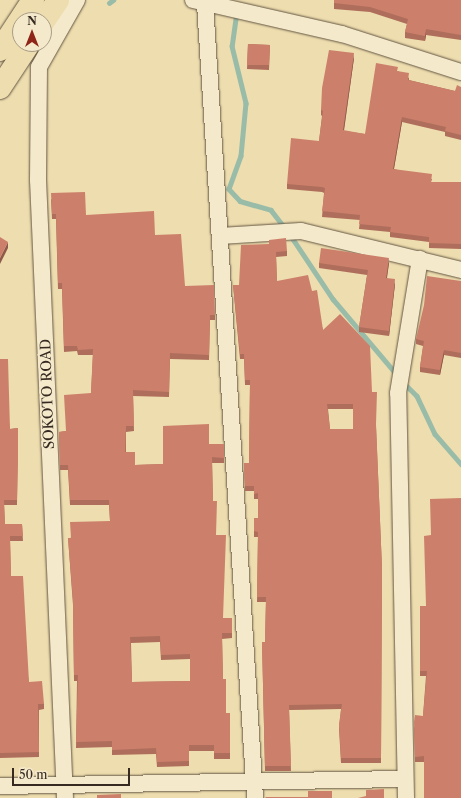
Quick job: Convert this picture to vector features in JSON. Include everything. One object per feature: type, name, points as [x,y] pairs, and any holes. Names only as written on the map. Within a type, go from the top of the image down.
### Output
[{"type":"highway","points":[[0,50],[33,0]]},
{"type":"highway","points":[[50,12],[58,0]]},
{"type":"highway","points":[[0,88],[24,52]]},
{"type":"street","name":"SOKOTO ROAD","points":[[64,790],[38,180],[39,66],[77,0]]},
{"type":"street","points":[[255,790],[220,236],[199,2],[342,34],[461,72]]},
{"type":"street","points":[[220,236],[295,231],[461,270]]},
{"type":"street","points":[[406,798],[398,393],[420,260]]},
{"type":"street","points":[[0,786],[64,790],[255,790],[405,779]]},
{"type":"building","points":[[334,0],[461,0],[461,35],[426,29],[425,36],[405,32],[408,19],[370,7],[334,3]]},
{"type":"building","points":[[248,44],[270,45],[269,65],[247,65]]},
{"type":"building","points":[[329,50],[354,53],[343,130],[365,134],[376,63],[398,67],[397,71],[409,73],[408,80],[455,91],[457,85],[461,87],[461,135],[445,131],[446,127],[402,117],[393,169],[432,174],[431,182],[461,182],[461,244],[429,243],[429,237],[390,232],[391,227],[359,224],[360,215],[322,211],[325,188],[287,184],[291,138],[319,141],[323,111],[321,110],[322,88]]},
{"type":"building","points":[[85,192],[86,215],[154,211],[155,235],[181,234],[185,286],[214,285],[215,315],[210,315],[209,355],[170,353],[169,392],[133,390],[134,426],[126,426],[125,452],[135,452],[135,465],[163,464],[163,426],[209,424],[209,444],[224,444],[224,458],[212,457],[213,501],[217,501],[216,535],[226,535],[223,618],[232,618],[232,633],[222,633],[223,679],[226,679],[226,713],[230,713],[230,753],[214,753],[214,745],[189,745],[189,761],[157,762],[156,748],[112,750],[112,741],[76,742],[78,675],[74,675],[73,600],[68,538],[71,538],[70,522],[110,521],[109,500],[70,500],[68,465],[60,465],[59,432],[66,431],[64,395],[91,393],[93,349],[78,350],[77,346],[64,346],[62,283],[58,283],[56,214],[52,214],[51,193]],"holes":[[[160,636],[161,655],[190,654],[190,681],[132,682],[130,637]]]},
{"type":"building","points":[[0,237],[8,242],[0,258]]},
{"type":"building","points":[[286,238],[287,251],[276,252],[277,281],[308,275],[312,291],[317,290],[323,330],[340,314],[370,346],[372,392],[377,392],[376,424],[382,568],[381,758],[341,758],[339,724],[342,704],[289,705],[291,766],[265,766],[262,642],[265,642],[266,597],[257,597],[258,532],[254,531],[254,518],[258,518],[258,493],[254,494],[254,486],[245,486],[244,463],[249,463],[250,380],[245,380],[244,354],[240,354],[233,285],[239,285],[241,245],[269,244],[269,240]],"holes":[[[327,404],[353,404],[353,429],[330,429]]]},
{"type":"building","points":[[321,248],[389,258],[386,278],[395,279],[389,331],[359,327],[368,270],[319,263]]},
{"type":"building","points":[[427,276],[461,281],[461,353],[444,350],[440,370],[420,367],[424,341],[416,339],[424,305]]},
{"type":"building","points":[[0,359],[8,359],[10,429],[18,428],[17,500],[4,500],[5,524],[22,524],[23,536],[10,536],[11,576],[23,576],[29,682],[42,681],[44,704],[38,704],[39,752],[0,753]]},
{"type":"building","points":[[461,498],[461,798],[424,798],[424,756],[415,757],[414,722],[415,715],[423,716],[427,671],[420,671],[420,606],[426,606],[424,536],[431,535],[430,499]]},
{"type":"building","points":[[384,789],[384,798],[358,798],[366,796],[366,790]]},
{"type":"building","points":[[308,791],[332,791],[332,798],[265,797],[308,797]]},
{"type":"building","points":[[121,794],[121,798],[97,798],[97,795]]},
{"type":"waterway","points":[[109,3],[113,0]]},
{"type":"waterway","points":[[237,12],[232,46],[246,103],[241,156],[229,189],[240,201],[271,210],[285,228]]},
{"type":"waterway","points":[[291,236],[333,299],[398,376]]},
{"type":"waterway","points":[[404,383],[417,396],[435,434],[461,464]]}]
